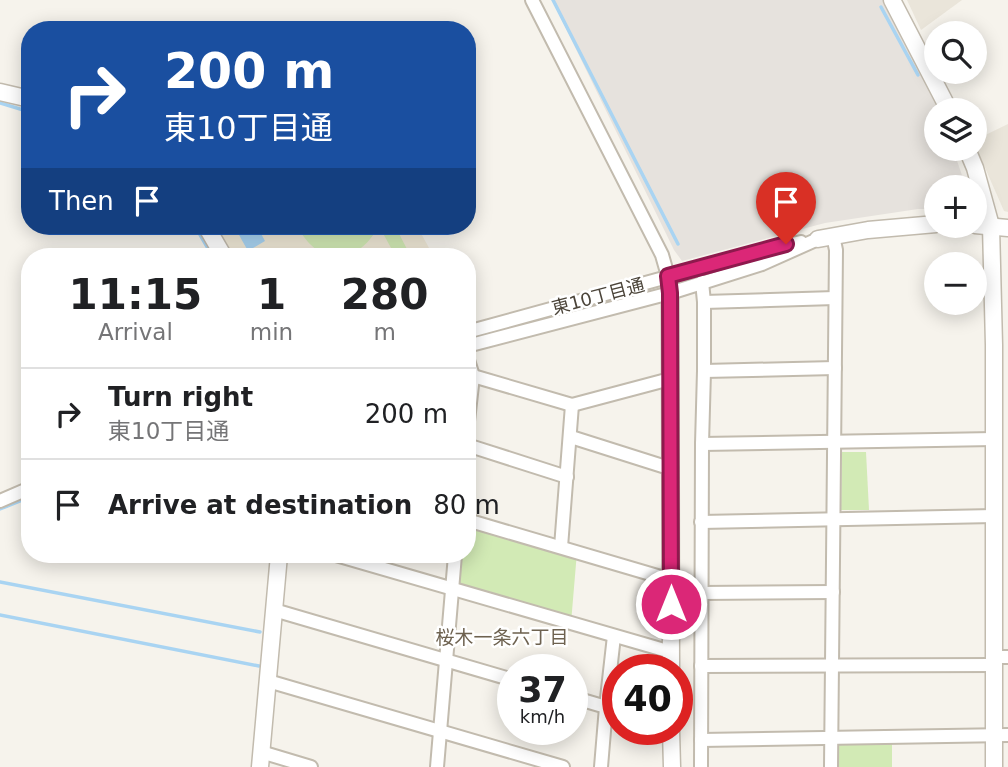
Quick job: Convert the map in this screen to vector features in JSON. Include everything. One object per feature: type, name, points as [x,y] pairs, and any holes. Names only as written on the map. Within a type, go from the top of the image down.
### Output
[{"type":"street","points":[[364,563],[671,652],[669,284],[662,254],[532,0]]},
{"type":"street","points":[[892,0],[942,98]]},
{"type":"street","points":[[0,92],[21,97]]},
{"type":"street","name":"東10丁目通","points":[[476,330],[669,284],[786,244],[868,230],[924,225]]},
{"type":"street","points":[[987,226],[1008,228]]},
{"type":"street","points":[[476,343],[669,284],[702,282],[762,264],[826,238],[836,250],[831,767]]},
{"type":"street","points":[[985,238],[1001,345],[1001,411],[994,439],[994,516],[1001,537],[1001,735],[994,767]]},
{"type":"street","points":[[701,767],[701,523],[705,372],[702,282]]},
{"type":"street","points":[[704,302],[835,298]]},
{"type":"street","points":[[705,372],[835,368]]},
{"type":"street","points":[[476,377],[572,405],[670,379]]},
{"type":"street","points":[[561,547],[572,405]]},
{"type":"street","points":[[571,437],[672,469]]},
{"type":"street","points":[[702,444],[994,439]]},
{"type":"street","points":[[476,447],[567,477]]},
{"type":"street","points":[[0,501],[21,492]]},
{"type":"street","points":[[701,523],[994,516]]},
{"type":"street","points":[[476,523],[671,580]]},
{"type":"street","points":[[278,563],[260,760],[311,767]]},
{"type":"street","points":[[437,767],[455,563]]},
{"type":"street","points":[[701,593],[833,592]]},
{"type":"street","points":[[274,610],[497,675]]},
{"type":"street","points":[[612,654],[614,636]]},
{"type":"street","points":[[701,666],[832,666],[999,660]]},
{"type":"street","points":[[268,681],[563,767]]},
{"type":"street","points":[[701,740],[1001,735]]},
{"type":"street","points":[[601,767],[603,745]]},
{"type":"street","points":[[671,745],[671,767]]},
{"type":"shaded area","points":[[552,0],[884,0],[933,98],[924,98],[924,161],[957,161],[962,175],[924,175],[924,209],[825,223],[682,261],[674,250]]},
{"type":"shaded area","points":[[907,0],[962,0],[933,21],[924,21],[924,28],[921,30]]},
{"type":"shaded area","points":[[1008,124],[1008,212],[1004,211],[982,161],[987,161],[987,134]]},
{"type":"shaded area","points":[[222,235],[422,235],[429,248],[229,248]]},
{"type":"green space","points":[[303,235],[373,235],[361,248],[315,248]]},
{"type":"green space","points":[[384,235],[400,235],[406,248],[391,248]]},
{"type":"green space","points":[[842,452],[866,452],[869,510],[841,510]]},
{"type":"green space","points":[[476,523],[577,552],[571,623],[453,588],[455,563],[476,563]]},
{"type":"green space","points":[[832,738],[892,738],[892,767],[833,767]]},
{"type":"water","points":[[239,235],[262,235],[265,241],[253,248],[246,248]]},
{"type":"waterway","points":[[553,0],[678,244]]},
{"type":"waterway","points":[[881,7],[918,75]]},
{"type":"waterway","points":[[0,103],[21,109]]},
{"type":"waterway","points":[[200,235],[208,248]]},
{"type":"waterway","points":[[0,509],[21,501]]},
{"type":"waterway","points":[[0,582],[260,632]]},
{"type":"waterway","points":[[0,615],[259,666]]},
{"type":"district","name":"桜木一条六丁目","points":[[502,637]]},
{"type":"route","points":[[671,604],[672,469],[668,276],[786,244]]}]
